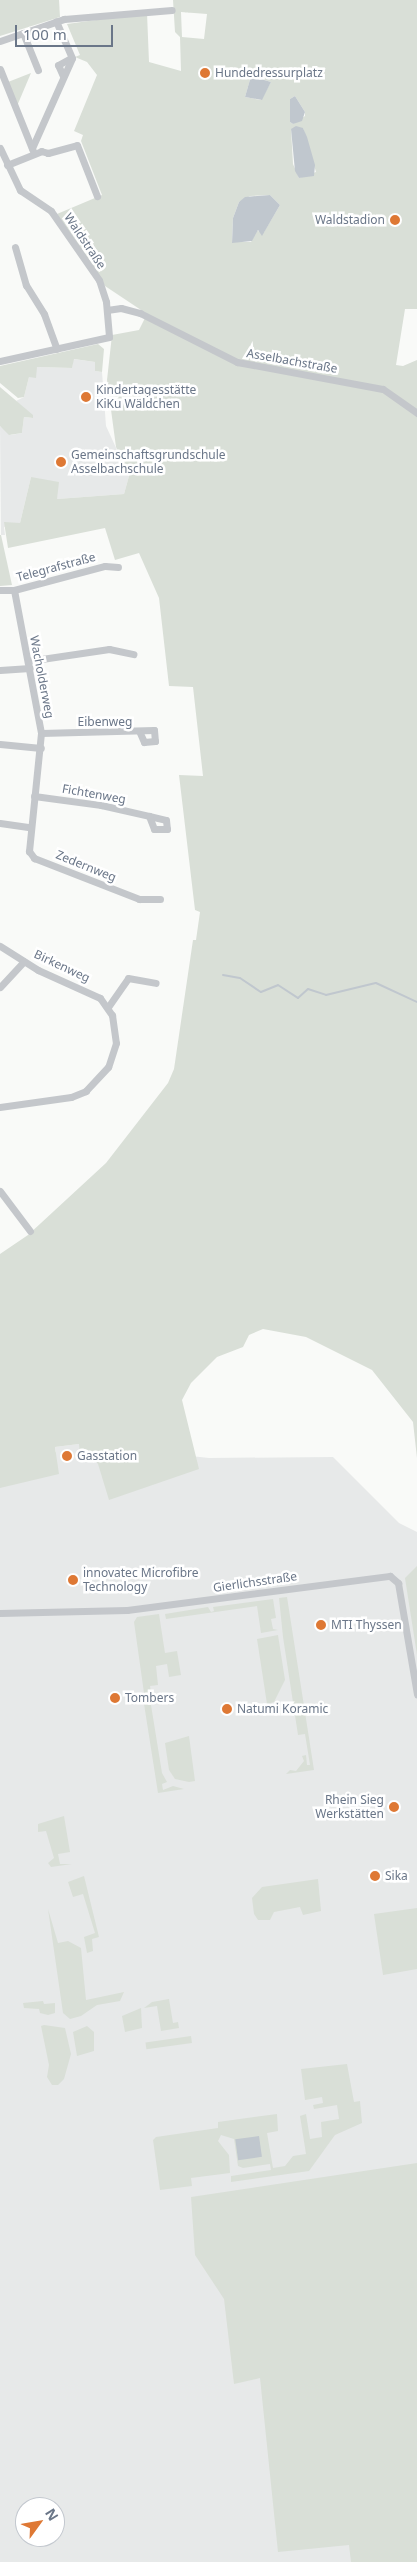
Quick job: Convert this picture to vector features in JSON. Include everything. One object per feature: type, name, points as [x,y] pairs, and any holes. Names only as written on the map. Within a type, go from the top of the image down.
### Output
[{"type":"street","points":[[0,41],[56,22],[106,13],[172,10]]},
{"type":"street","points":[[33,151],[63,76],[58,65],[72,58],[56,22]]},
{"type":"street","points":[[23,33],[38,70]]},
{"type":"street","points":[[0,69],[33,151]]},
{"type":"street","points":[[7,165],[33,151],[76,145],[97,196]]},
{"type":"street","name":"Waldstraße","points":[[0,148],[20,190],[51,211],[99,280],[107,310],[109,336],[57,349]]},
{"type":"street","points":[[0,361],[57,349],[44,314],[26,285],[15,247]]},
{"type":"street","name":"Asselbachstraße","points":[[107,310],[122,308],[140,313],[238,362],[383,389],[417,413]]},
{"type":"street","name":"Telegrafstraße","points":[[0,590],[14,590],[105,566],[118,567]]},
{"type":"street","name":"Wacholderweg","points":[[14,590],[41,733],[41,748],[30,827]]},
{"type":"street","points":[[0,670],[109,649],[133,654]]},
{"type":"street","name":"Eibenweg","points":[[41,733],[140,733]]},
{"type":"street","points":[[0,744],[41,748]]},
{"type":"street","name":"Fichtenweg","points":[[34,796],[101,805],[149,816]]},
{"type":"street","points":[[0,823],[30,827]]},
{"type":"street","name":"Zedernweg","points":[[30,827],[28,849],[34,858],[139,899],[160,899]]},
{"type":"street","name":"Birkenweg","points":[[0,946],[24,961],[93,993],[108,1008]]},
{"type":"street","points":[[0,987],[24,961]]},
{"type":"street","points":[[0,1107],[71,1097],[99,1080],[108,1068],[116,1043],[108,1008],[128,978],[156,983]]},
{"type":"street","points":[[0,1191],[30,1231]]},
{"type":"street","name":"Gierlichsstraße","points":[[0,1613],[128,1610],[390,1576],[398,1583],[417,1694]]},
{"type":"shaded area","points":[[0,0],[59,0],[60,17],[0,36]]},
{"type":"shaded area","points":[[173,0],[417,0],[417,309],[405,309],[396,365],[403,366],[417,360],[417,1458],[413,1422],[372,1370],[306,1337],[263,1329],[249,1335],[243,1347],[217,1357],[191,1383],[182,1400],[199,1469],[109,1500],[98,1464],[91,1455],[80,1455],[79,1444],[55,1447],[59,1474],[0,1488],[0,1254],[28,1235],[106,1163],[168,1083],[174,1069],[193,940],[196,940],[200,912],[195,910],[179,775],[203,776],[193,687],[169,686],[159,598],[139,553],[115,560],[105,528],[8,548],[4,522],[20,523],[31,477],[59,482],[57,499],[124,494],[129,476],[116,447],[107,380],[112,335],[139,330],[147,314],[105,286],[57,214],[102,195],[81,141],[83,135],[74,131],[97,75],[87,62],[75,57],[80,55],[67,24],[147,13],[149,62],[181,71],[180,37],[175,32]],"holes":[[[181,12],[207,14],[204,39],[182,37]],[[251,76],[271,82],[261,100],[245,97]],[[295,96],[305,112],[305,116],[293,124],[290,122],[290,99]],[[303,128],[316,172],[299,178],[293,164],[291,129]],[[270,195],[280,205],[264,232],[257,231],[251,242],[232,242],[233,218],[239,202],[250,196]]]},
{"type":"shaded area","points":[[31,73],[17,106],[8,82]]},
{"type":"shaded area","points":[[251,76],[271,82],[262,100],[245,97]]},
{"type":"shaded area","points":[[295,96],[305,112],[302,121],[293,124],[290,122],[290,99]]},
{"type":"shaded area","points":[[296,126],[303,128],[307,137],[315,165],[314,176],[299,178],[295,171],[291,129]]},
{"type":"shaded area","points":[[270,195],[280,205],[262,236],[258,230],[252,241],[232,243],[233,218],[239,202],[245,197]]},
{"type":"shaded area","points":[[98,344],[104,349],[102,372],[95,371],[95,362],[74,359],[72,368],[37,367],[36,378],[29,377],[24,397],[18,398],[0,383],[0,366]]},
{"type":"shaded area","name":"Gemeinschaftsgrundschule Asselbachschule","points":[[73,359],[95,362],[95,371],[102,372],[106,426],[129,476],[124,494],[57,499],[31,477],[20,523],[4,527],[5,535],[1,535],[0,426],[11,435],[22,433],[24,417],[32,418],[32,415],[16,401],[24,397],[29,377],[37,367],[72,368]]},
{"type":"shaded area","points":[[0,387],[33,415],[33,418],[24,417],[22,433],[9,435],[0,426]]},
{"type":"shaded area","points":[[1,535],[12,585],[0,586]]},
{"type":"shaded area","points":[[79,1444],[209,1458],[333,1457],[399,1523],[417,1532],[417,2562],[0,2562],[0,1467],[56,1452],[55,1447]]},
{"type":"shaded area","points":[[417,1566],[417,1655],[405,1578]]},
{"type":"shaded area","points":[[287,1597],[314,1770],[286,1774],[290,1770],[296,1771],[304,1761],[302,1756],[306,1755],[307,1765],[310,1765],[305,1734],[298,1735],[283,1637],[279,1598]]},
{"type":"shaded area","points":[[273,1599],[276,1618],[271,1619],[273,1629],[278,1630],[261,1633],[257,1606],[166,1619],[165,1614],[208,1607],[211,1612],[214,1611],[213,1607]]},
{"type":"shaded area","points":[[159,1614],[165,1653],[177,1651],[181,1675],[169,1677],[167,1664],[156,1666],[158,1685],[150,1686],[151,1692],[144,1693],[134,1622],[137,1617]]},
{"type":"shaded area","points":[[278,1635],[285,1680],[274,1702],[267,1704],[257,1639]]},
{"type":"shaded area","points":[[144,1704],[151,1705],[162,1773],[167,1782],[162,1784],[163,1790],[173,1786],[184,1789],[158,1793]]},
{"type":"shaded area","points":[[189,1736],[195,1781],[189,1782],[175,1779],[169,1770],[165,1743]]},
{"type":"shaded area","points":[[64,1816],[70,1852],[58,1854],[60,1864],[72,1864],[51,1867],[48,1863],[54,1858],[46,1831],[38,1832],[38,1824]]},
{"type":"shaded area","points":[[84,1876],[99,1937],[92,1939],[93,1951],[87,1953],[84,1937],[95,1933],[83,1894],[73,1897],[68,1882]]},
{"type":"shaded area","points":[[318,1879],[321,1911],[303,1915],[300,1907],[274,1912],[270,1920],[258,1920],[254,1914],[252,1898],[262,1887]]},
{"type":"shaded area","points":[[417,1908],[417,1969],[383,1975],[374,1914]]},
{"type":"shaded area","points":[[48,1909],[58,1943],[68,1941],[81,1948],[86,2000],[124,1992],[120,2001],[97,2005],[81,2016],[70,2019],[63,2013]]},
{"type":"shaded area","points":[[169,1999],[173,2023],[178,2022],[179,2028],[161,2031],[157,2006],[144,2008],[152,2002]]},
{"type":"shaded area","points":[[43,2001],[44,2004],[55,2003],[55,2013],[48,2015],[40,2013],[39,2009],[24,2008],[23,2003]]},
{"type":"shaded area","points":[[141,2008],[142,2028],[125,2032],[122,2016]]},
{"type":"shaded area","points":[[41,2026],[65,2028],[71,2054],[64,2079],[58,2085],[52,2085],[47,2077],[49,2065]]},
{"type":"shaded area","points":[[87,2026],[94,2032],[94,2051],[77,2056],[73,2032]]},
{"type":"shaded area","points":[[191,2036],[192,2043],[146,2049],[145,2042]]},
{"type":"shaded area","points":[[347,2064],[354,2102],[360,2101],[362,2123],[335,2135],[309,2171],[231,2182],[231,2176],[271,2170],[270,2164],[243,2168],[238,2166],[234,2139],[221,2135],[218,2141],[229,2155],[230,2173],[191,2178],[192,2186],[160,2190],[153,2140],[156,2137],[218,2128],[218,2122],[277,2114],[278,2131],[267,2133],[273,2168],[285,2166],[293,2156],[306,2154],[300,2116],[306,2114],[310,2139],[322,2137],[321,2122],[339,2119],[337,2105],[314,2109],[313,2105],[323,2103],[322,2097],[305,2100],[301,2069]]},
{"type":"shaded area","points":[[259,2136],[262,2157],[238,2160],[235,2139]]},
{"type":"shaded area","points":[[417,2163],[417,2562],[351,2562],[349,2545],[278,2552],[260,2378],[234,2384],[224,2299],[195,2255],[191,2197]]},
{"type":"waterway","points":[[223,975],[240,978],[261,992],[278,985],[298,998],[308,989],[326,995],[376,983],[417,1002]]},
{"type":"place","name":"Hundedressurplatz","points":[[205,73]]},
{"type":"place","name":"Waldstadion","points":[[395,220]]},
{"type":"place","name":"Kindertagesstätte KiKu Wäldchen","points":[[86,397]]},
{"type":"place","name":"Gemeinschaftsgrundschule Asselbachschule","points":[[61,462]]},
{"type":"place","name":"Gasstation","points":[[67,1456]]},
{"type":"place","name":"innovatec Microfibre Technology","points":[[73,1580]]},
{"type":"place","name":"MTI Thyssen","points":[[321,1625]]},
{"type":"place","name":"Tombers","points":[[115,1698]]},
{"type":"place","name":"Natumi Koramic","points":[[227,1709]]},
{"type":"place","name":"Rhein Sieg Werkstätten","points":[[394,1807]]},
{"type":"place","name":"Sika","points":[[375,1876]]}]
